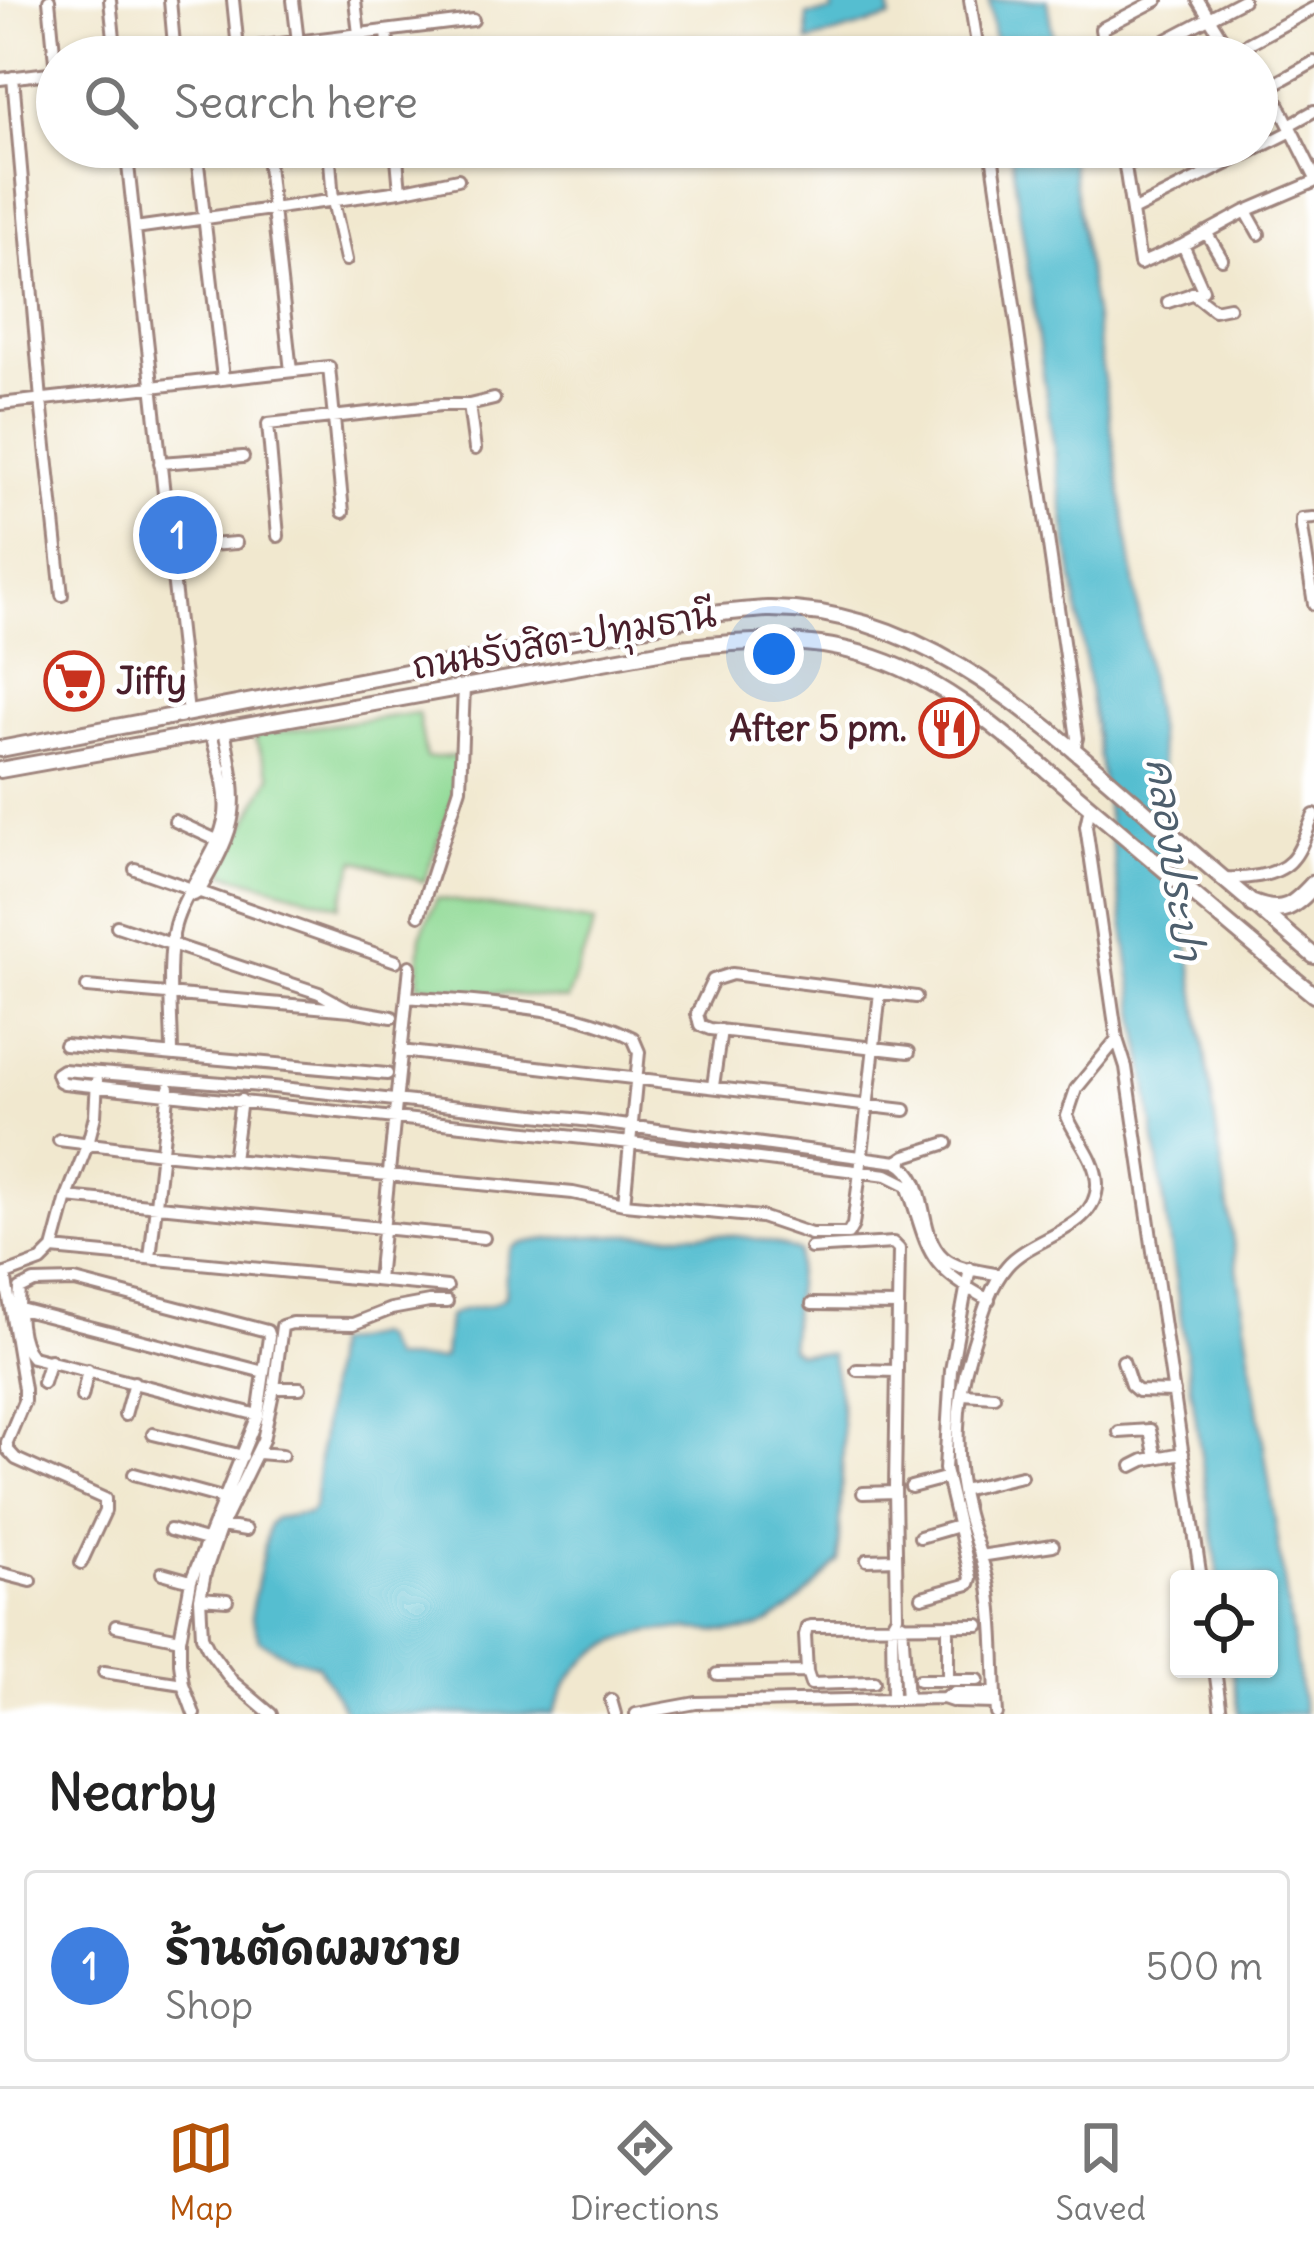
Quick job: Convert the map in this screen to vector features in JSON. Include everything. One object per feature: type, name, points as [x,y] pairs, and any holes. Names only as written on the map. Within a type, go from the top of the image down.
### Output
[{"type":"highway","points":[[1253,904],[1284,909],[1314,884]]},
{"type":"main road","name":"ถนนรังสิต-ปทุมธานี","points":[[0,749],[691,617],[784,610],[839,618],[928,647],[992,685],[1074,749],[1314,956]]},
{"type":"main road","name":"ถนนรังสิต-ปทุมธานี","points":[[0,770],[681,648],[782,640],[844,649],[892,664],[947,691],[1314,995]]},
{"type":"main road","points":[[287,694],[292,718]]},
{"type":"street","points":[[49,0],[53,36]]},
{"type":"street","points":[[110,0],[114,36]]},
{"type":"street","points":[[170,0],[173,36]]},
{"type":"street","points":[[233,0],[237,36]]},
{"type":"street","points":[[293,0],[297,36]]},
{"type":"street","points":[[355,0],[359,34]]},
{"type":"street","points":[[970,0],[976,36]]},
{"type":"street","points":[[1102,36],[1101,29],[1157,0]]},
{"type":"street","points":[[1198,0],[1220,36]]},
{"type":"street","points":[[1174,36],[1243,0]]},
{"type":"street","points":[[1262,36],[1314,8]]},
{"type":"street","points":[[343,36],[473,20]]},
{"type":"street","points":[[387,31],[387,36]]},
{"type":"street","points":[[1278,83],[1314,62]]},
{"type":"street","points":[[7,78],[62,595]]},
{"type":"street","points":[[1125,168],[1140,265],[1314,178],[1278,103]]},
{"type":"street","points":[[1278,135],[1314,112]]},
{"type":"street","points":[[128,168],[188,713]]},
{"type":"street","points":[[198,168],[223,378]]},
{"type":"street","points":[[268,168],[291,370]]},
{"type":"street","points":[[331,168],[346,260]]},
{"type":"street","points":[[398,168],[400,191]]},
{"type":"street","points":[[994,168],[1073,715],[1074,749]]},
{"type":"street","points":[[1132,211],[1214,168]]},
{"type":"street","points":[[135,228],[458,179]]},
{"type":"street","points":[[1246,211],[1259,234]]},
{"type":"street","points":[[1206,232],[1222,259]]},
{"type":"street","points":[[1168,302],[1203,290],[1183,245]]},
{"type":"street","points":[[1192,293],[1214,310],[1229,307]]},
{"type":"street","points":[[0,404],[329,367],[343,512]]},
{"type":"street","points":[[278,536],[268,424],[494,399]]},
{"type":"street","points":[[470,405],[476,449]]},
{"type":"street","points":[[160,464],[244,457]]},
{"type":"street","points":[[1314,518],[1302,519],[1301,540],[1314,604]]},
{"type":"street","points":[[169,548],[236,542]]},
{"type":"street","points":[[419,916],[460,788],[464,687]]},
{"type":"street","points":[[172,1054],[175,926],[234,819],[235,801],[218,731]]},
{"type":"street","points":[[1094,809],[1086,826],[1201,1570]]},
{"type":"street","points":[[1216,873],[1251,876],[1282,868],[1293,860],[1314,815]]},
{"type":"street","points":[[175,820],[221,842]]},
{"type":"street","points":[[135,869],[192,893],[396,961]]},
{"type":"street","points":[[117,926],[320,993],[351,1010]]},
{"type":"street","points":[[378,1280],[410,966]]},
{"type":"street","points":[[909,1052],[721,1030],[700,1025],[697,1014],[707,989],[720,976],[746,975],[916,997]]},
{"type":"street","points":[[87,986],[392,1017]]},
{"type":"street","points":[[58,1140],[573,1193],[624,1204],[761,1217],[804,1233],[848,1234],[853,1225],[880,992]]},
{"type":"street","points":[[406,997],[566,1013],[603,1023],[637,1042],[638,1078],[624,1204]]},
{"type":"street","points":[[713,1086],[721,1030]]},
{"type":"street","points":[[636,1714],[696,1703],[943,1698],[997,1703],[990,1594],[958,1472],[963,1394],[971,1352],[1000,1275],[1012,1260],[1083,1217],[1095,1201],[1097,1178],[1067,1116],[1076,1089],[1117,1039]]},
{"type":"street","points":[[65,1045],[387,1074]]},
{"type":"street","points":[[401,1051],[904,1110]]},
{"type":"street","points":[[97,1080],[170,1080],[318,1091],[897,1162],[910,1171],[917,1185],[931,1239],[941,1255],[950,1262],[1000,1275]]},
{"type":"street","points":[[97,1080],[168,1094],[887,1174],[907,1185],[935,1263],[989,1300]]},
{"type":"street","points":[[81,1563],[105,1511],[105,1499],[16,1459],[7,1449],[24,1389],[3,1275],[41,1261],[53,1249],[88,1143],[97,1080]]},
{"type":"street","points":[[150,1258],[170,1080]]},
{"type":"street","points":[[233,1160],[242,1084]]},
{"type":"street","points":[[316,1110],[318,1091]]},
{"type":"street","points":[[476,1127],[478,1108]]},
{"type":"street","points":[[897,1162],[947,1143]]},
{"type":"street","points":[[67,1197],[484,1238]]},
{"type":"street","points":[[811,1248],[893,1243],[900,1253],[896,1559],[907,1699]]},
{"type":"street","points":[[53,1249],[447,1287]]},
{"type":"street","points":[[922,1597],[971,1582],[945,1478],[951,1370],[970,1268]]},
{"type":"street","points":[[194,1714],[183,1684],[180,1639],[191,1581],[258,1415],[267,1331],[60,1280],[24,1285],[18,1294],[27,1353],[32,1357],[258,1415]]},
{"type":"street","points":[[271,1714],[232,1681],[209,1650],[202,1636],[200,1598],[221,1526],[258,1453],[274,1388],[279,1332],[285,1323],[343,1326],[391,1309],[446,1302]]},
{"type":"street","points":[[812,1304],[898,1305]]},
{"type":"street","points":[[20,1309],[264,1372]]},
{"type":"street","points":[[43,1383],[50,1360]]},
{"type":"street","points":[[1123,1361],[1138,1391],[1174,1392]]},
{"type":"street","points":[[82,1396],[88,1370]]},
{"type":"street","points":[[857,1370],[896,1371]]},
{"type":"street","points":[[125,1415],[134,1382]]},
{"type":"street","points":[[274,1388],[300,1388]]},
{"type":"street","points":[[963,1394],[994,1396]]},
{"type":"street","points":[[1119,1432],[1150,1430],[1156,1458]]},
{"type":"street","points":[[153,1434],[243,1456]]},
{"type":"street","points":[[258,1453],[282,1455]]},
{"type":"street","points":[[1132,1466],[1183,1453]]},
{"type":"street","points":[[134,1474],[222,1498]]},
{"type":"street","points":[[962,1490],[1021,1476]]},
{"type":"street","points":[[911,1487],[945,1478]]},
{"type":"street","points":[[863,1493],[895,1492]]},
{"type":"street","points":[[221,1526],[246,1530]]},
{"type":"street","points":[[920,1537],[958,1526]]},
{"type":"street","points":[[170,1530],[206,1540]]},
{"type":"street","points":[[980,1556],[1053,1544]]},
{"type":"street","points":[[867,1560],[896,1559]]},
{"type":"street","points":[[0,1573],[31,1581]]},
{"type":"street","points":[[162,1573],[191,1581]]},
{"type":"street","points":[[200,1598],[227,1600]]},
{"type":"street","points":[[892,1699],[898,1622]]},
{"type":"street","points":[[874,1682],[811,1684],[807,1627],[898,1622],[980,1625]]},
{"type":"street","points":[[948,1625],[948,1679]]},
{"type":"street","points":[[116,1626],[180,1639]]},
{"type":"street","points":[[104,1672],[183,1684]]},
{"type":"street","points":[[717,1674],[807,1672]]},
{"type":"street","points":[[1216,1678],[1221,1714]]},
{"type":"street","points":[[919,1679],[978,1679]]},
{"type":"street","points":[[611,1700],[615,1714]]},
{"type":"green space","points":[[418,713],[426,758],[457,756],[453,799],[424,882],[356,860],[340,906],[221,872],[271,776],[253,735]]},
{"type":"green space","points":[[437,898],[595,922],[567,1000],[418,985],[421,934]]},
{"type":"water","points":[[832,0],[889,0],[890,18],[828,36],[808,36],[807,15],[832,12]]},
{"type":"water","points":[[989,0],[1047,0],[1053,36],[994,36]]},
{"type":"water","name":"คลองประปา","points":[[1013,168],[1072,168],[1304,1714],[1239,1714],[1233,1678],[1278,1678],[1278,1570],[1218,1570]]},
{"type":"water","points":[[735,1236],[799,1252],[790,1348],[797,1353],[831,1354],[841,1403],[839,1561],[793,1607],[760,1627],[736,1632],[659,1631],[609,1645],[569,1680],[553,1714],[347,1714],[317,1665],[259,1640],[252,1617],[269,1524],[275,1518],[309,1513],[314,1506],[332,1344],[374,1335],[391,1359],[439,1360],[444,1357],[448,1317],[505,1296],[507,1263],[514,1247],[548,1239]]},
{"type":"place","name":"ร้านตัดผมชาย","points":[[178,535]]},
{"type":"place","name":"Jiffy","points":[[74,681]]},
{"type":"place","name":"After 5 pm.","points":[[949,728]]}]
